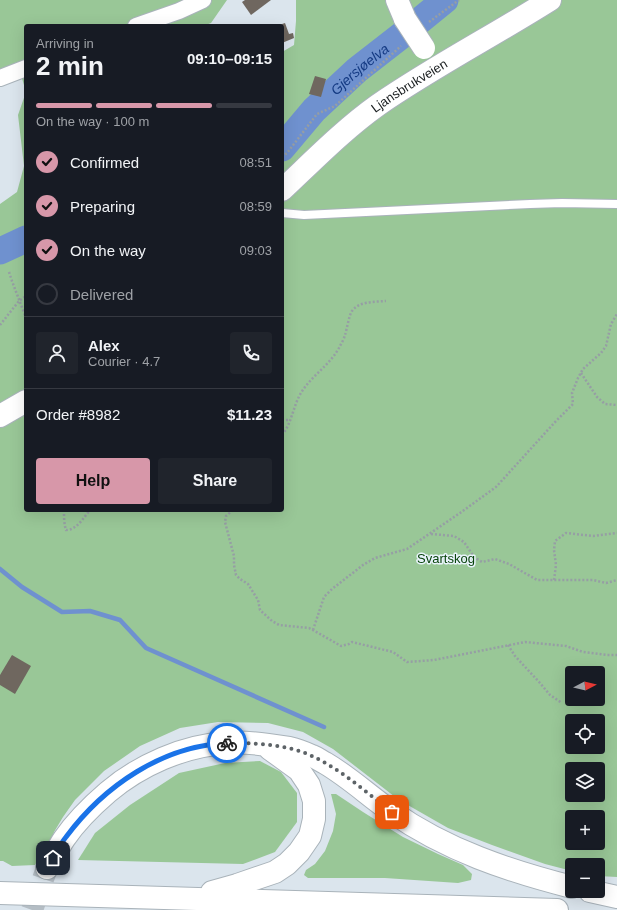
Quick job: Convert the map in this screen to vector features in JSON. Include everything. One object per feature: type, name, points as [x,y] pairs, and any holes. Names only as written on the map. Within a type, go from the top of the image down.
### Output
[{"type":"main road","name":"Ljansbrukveien","points":[[284,188],[356,122],[377,106],[438,67],[550,0]]},
{"type":"main road","points":[[401,10],[424,48],[438,67]]},
{"type":"main road","points":[[0,416],[24,402]]},
{"type":"main road","points":[[47,868],[65,838],[86,813],[108,792],[126,779],[145,767],[167,757],[206,745],[244,743],[290,748],[314,756],[339,772],[392,812],[418,829],[471,855],[506,868],[565,885]]},
{"type":"main road","points":[[190,898],[275,872],[287,864],[299,852],[310,836],[314,819],[314,801],[309,785],[299,770],[264,745]]},
{"type":"main road","points":[[0,893],[557,910]]},
{"type":"main road","points":[[605,894],[617,897]]},
{"type":"street","points":[[142,24],[179,11],[203,0]]},
{"type":"street","points":[[0,78],[24,69]]},
{"type":"lane","points":[[284,214],[304,216],[562,203],[617,204]]},
{"type":"path","points":[[284,155],[317,114],[335,106],[350,92]]},
{"type":"path","points":[[9,272],[24,312]]},
{"type":"path","points":[[0,325],[24,298]]},
{"type":"path","points":[[284,432],[297,399],[304,388],[338,350],[345,336],[351,311],[358,305],[367,302],[386,301]]},
{"type":"path","points":[[313,630],[324,597],[332,589],[363,565],[375,558],[407,549],[496,487],[573,404],[572,393],[581,373],[583,369],[606,346],[611,324],[617,314]]},
{"type":"path","points":[[581,373],[597,397],[605,404],[617,405]]},
{"type":"path","points":[[284,420],[290,420]]},
{"type":"path","points":[[64,512],[65,528],[68,531],[72,530],[88,512]]},
{"type":"path","points":[[231,512],[226,516],[225,522],[234,556],[236,575],[248,584],[258,600],[260,610],[279,625],[308,628],[341,646],[352,642],[393,652],[407,662],[434,660],[525,642],[566,646],[583,652],[617,655]]},
{"type":"path","points":[[554,580],[556,565],[554,550],[555,541],[560,537],[566,533],[593,536],[617,533]]},
{"type":"path","points":[[430,534],[454,536],[464,542],[474,557],[482,562],[495,559],[509,564],[537,580],[593,580],[606,582],[617,580]]},
{"type":"path","points":[[508,645],[515,656],[550,695],[562,703]]},
{"type":"green space","points":[[0,0],[227,0],[211,23],[208,24],[24,24],[24,85],[21,75],[0,84]]},
{"type":"green space","name":"Svartskog","points":[[296,0],[617,0],[617,877],[605,876],[605,858],[565,858],[565,869],[545,864],[448,828],[399,800],[333,749],[303,732],[268,723],[218,722],[180,728],[140,746],[104,771],[75,800],[63,817],[35,865],[12,866],[0,861],[0,204],[17,192],[24,166],[24,512],[284,512],[284,51],[294,45]]},
{"type":"green space","name":"Svartskog","points":[[24,98],[24,166],[18,115]]},
{"type":"green space","points":[[260,761],[281,772],[297,793],[297,822],[275,852],[243,864],[78,860],[95,833],[130,805],[179,773],[225,763]]},
{"type":"green space","points":[[331,794],[336,794],[403,837],[463,865],[472,874],[471,880],[458,883],[385,878],[308,878],[304,875],[306,870],[315,864],[325,851],[333,831],[336,814]]},
{"type":"building","points":[[245,0],[271,0],[251,15],[242,2]]},
{"type":"building","points":[[285,23],[289,34],[293,33],[294,38],[284,42],[284,24],[282,24]]},
{"type":"building","points":[[315,76],[326,79],[321,97],[309,94]]},
{"type":"building","points":[[12,655],[31,666],[15,694],[0,685],[0,675]]},
{"type":"waterway","name":"Gjersjøelva","points":[[284,146],[314,110],[357,70],[445,0]]},
{"type":"waterway","name":"Gjersjøelva","points":[[0,251],[24,240]]},
{"type":"waterway","points":[[0,569],[22,587],[62,612],[90,611],[120,620],[146,648],[324,727]]},
{"type":"tunnel","points":[[32,910],[47,868]]},
{"type":"way so far","points":[[227,743],[244,743],[290,748],[314,756],[351,780],[392,812]]},
{"type":"route","points":[[53,858],[65,838],[86,813],[108,792],[126,779],[145,767],[186,750],[206,745],[227,743]]}]
